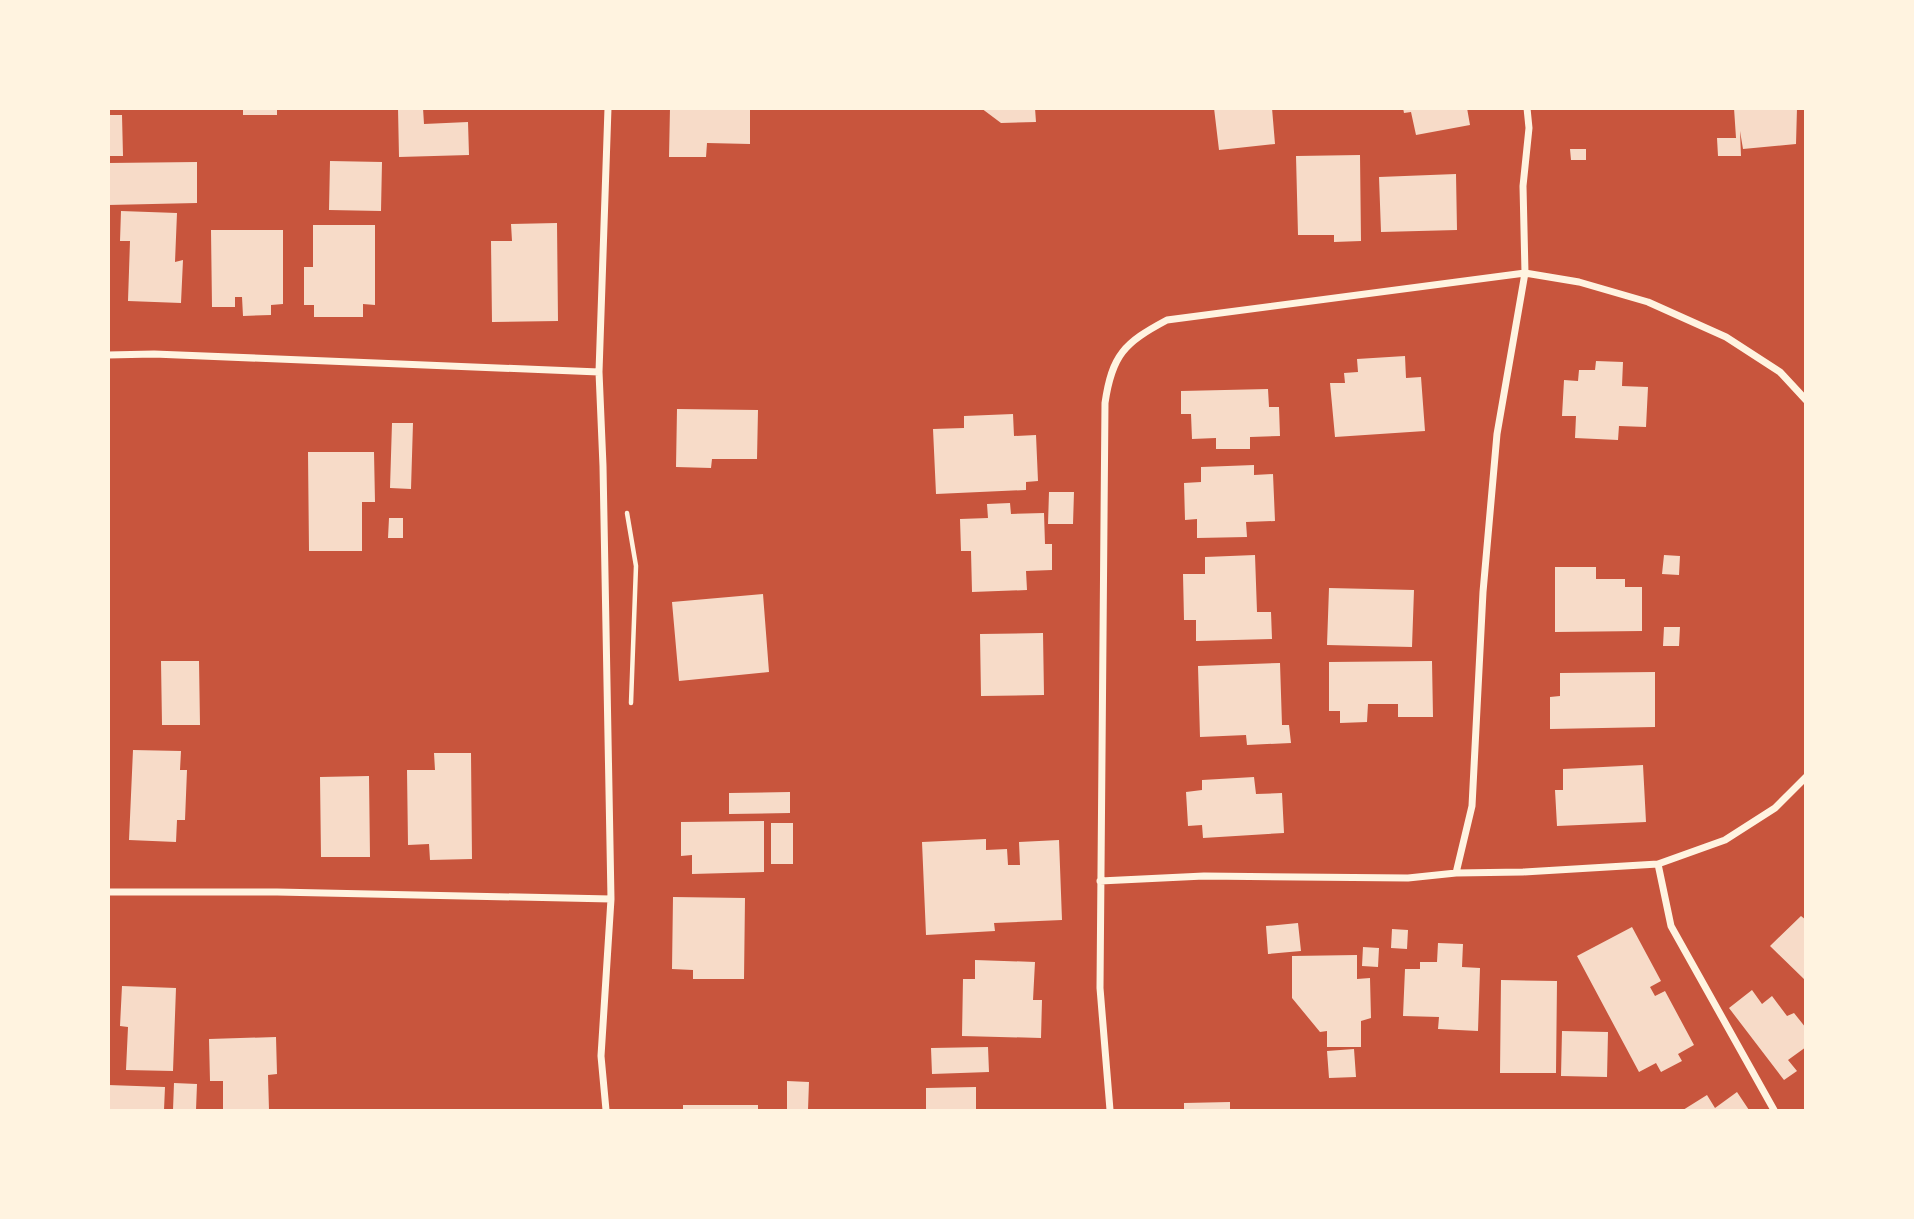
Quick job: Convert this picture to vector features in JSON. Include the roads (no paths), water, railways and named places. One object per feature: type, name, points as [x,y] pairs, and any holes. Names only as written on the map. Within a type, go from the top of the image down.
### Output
[{"type":"street","points":[[607,1111],[601,1056],[611,899],[599,372],[608,108]]},
{"type":"street","points":[[1457,873],[1472,806],[1483,592],[1497,434],[1525,273],[1523,186],[1530,128],[1527,108]]},
{"type":"street","points":[[1110,1111],[1100,988],[1105,403],[1109,376],[1119,355],[1141,333],[1167,320],[1525,273],[1579,282],[1648,302],[1715,332],[1780,372],[1805,400]]},
{"type":"street","points":[[108,355],[599,372]]},
{"type":"street","points":[[1100,881],[1204,876],[1408,877],[1658,864],[1725,840],[1775,808],[1805,777]]},
{"type":"street","points":[[1658,864],[1671,926],[1774,1111]]},
{"type":"street","points":[[108,892],[277,892],[611,899]]}]
